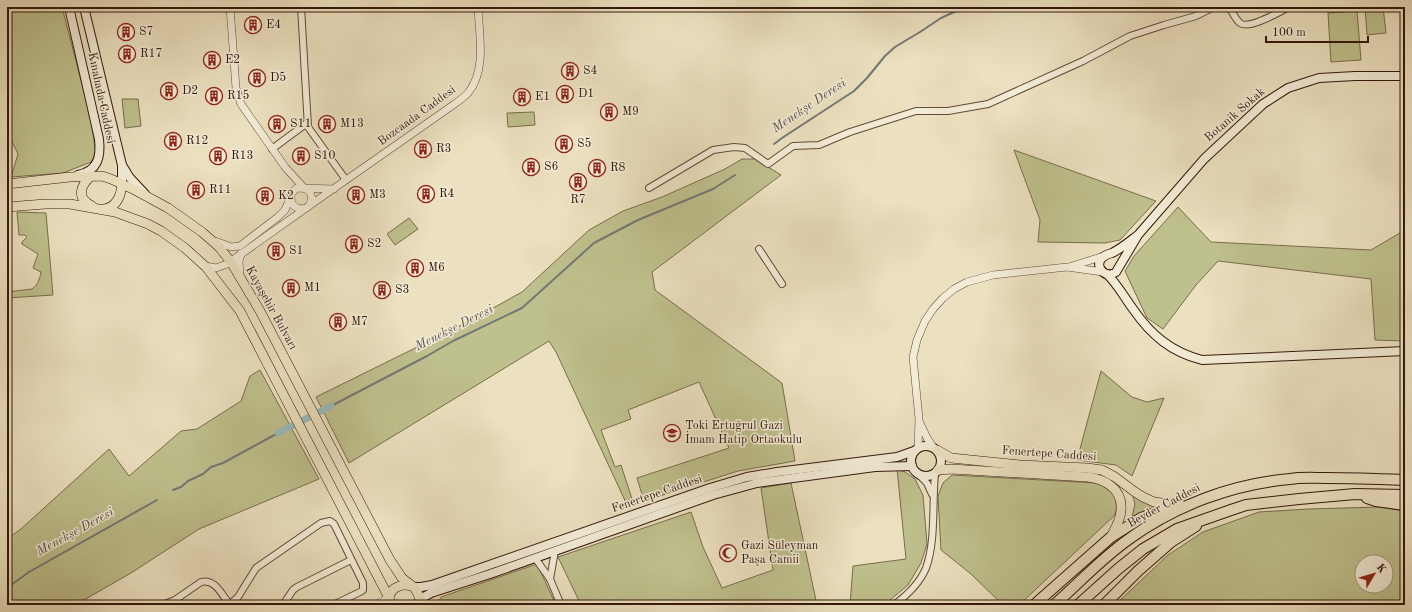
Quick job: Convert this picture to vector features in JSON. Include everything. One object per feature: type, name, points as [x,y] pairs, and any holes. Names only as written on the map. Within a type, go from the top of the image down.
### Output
[{"type":"highway","name":"Beyder Caddesi","points":[[1054,605],[1129,538],[1200,500],[1248,485],[1291,478],[1368,478],[1405,480]]},
{"type":"highway","points":[[1355,494],[1376,502],[1405,505]]},
{"type":"highway","points":[[1078,605],[1118,569],[1143,550],[1178,528],[1246,505],[1272,501],[1355,494],[1405,495]]},
{"type":"highway","points":[[1034,605],[1111,537],[1141,518],[1169,508],[1200,500]]},
{"type":"highway","points":[[1104,605],[1138,571],[1171,542],[1208,519]]},
{"type":"main road","name":"Kınalıada Caddesi","points":[[69,7],[99,139],[100,152],[98,161],[83,174],[70,177]]},
{"type":"main road","name":"Kınalıada Caddesi","points":[[84,7],[122,165],[122,184]]},
{"type":"main road","name":"Botanik Sokak","points":[[1138,235],[1204,159],[1263,104],[1288,88],[1319,78],[1405,76]]},
{"type":"main road","points":[[98,161],[91,176],[84,182],[81,190],[85,203],[97,208],[128,216],[148,224],[185,248],[205,266],[225,290],[240,312],[390,601]]},
{"type":"main road","points":[[122,165],[137,186],[150,198]]},
{"type":"main road","name":"Kayaşehir Bulvarı","points":[[7,184],[70,177],[102,176],[122,184],[168,208],[212,240],[231,262],[260,310],[377,536],[397,572],[418,594],[420,603]]},
{"type":"main road","points":[[7,207],[70,204],[106,209],[113,206],[117,202],[122,192],[122,184]]},
{"type":"main road","points":[[1138,235],[1118,250],[1105,256],[1099,264],[1100,267],[1116,283],[1142,321],[1164,343],[1179,352],[1202,360],[1405,351]]},
{"type":"main road","points":[[1105,273],[1113,274],[1119,268],[1138,235]]},
{"type":"main road","points":[[1105,256],[1113,255],[1119,263],[1119,281],[1125,298]]},
{"type":"main road","points":[[923,446],[935,448],[941,458],[940,467],[936,472],[927,476],[918,474],[912,466],[911,455],[923,446]]},
{"type":"main road","name":"Fenertepe Caddesi","points":[[935,448],[951,458],[1020,469],[1096,478],[1109,484],[1119,496],[1121,511],[1111,537]]},
{"type":"main road","name":"Fenertepe Caddesi","points":[[412,586],[421,587],[432,585],[710,488],[747,477],[897,457],[916,450]]},
{"type":"main road","name":"Fenertepe Caddesi","points":[[420,603],[431,593],[490,574],[713,496],[758,483],[875,467],[912,466]]},
{"type":"main road","name":"Fenertepe Caddesi","points":[[936,472],[951,469],[1087,468],[1102,470],[1115,477],[1135,492],[1154,502],[1168,504],[1200,500]]},
{"type":"main road","points":[[390,601],[390,594],[395,588],[405,584],[412,586]]},
{"type":"street","points":[[230,7],[233,60],[236,88],[240,104],[285,167],[307,190],[311,196],[311,203],[306,208],[296,208],[290,199]]},
{"type":"street","points":[[300,7],[308,127],[346,180]]},
{"type":"street","name":"Bozcaada Caddesi","points":[[231,262],[241,253],[334,189],[468,93],[477,75],[480,54],[478,7]]},
{"type":"street","points":[[649,188],[713,150],[734,147],[745,148],[768,164],[793,146],[819,145],[850,132],[916,111],[948,111],[988,104],[1084,61],[1130,36],[1164,24],[1196,16],[1214,7]]},
{"type":"street","points":[[1229,7],[1240,23],[1246,25],[1254,24],[1289,7]]},
{"type":"street","points":[[272,149],[307,123]]},
{"type":"street","points":[[212,240],[231,247],[240,246],[285,210],[292,193],[297,188],[334,189]]},
{"type":"street","points":[[759,250],[782,284]]},
{"type":"street","points":[[240,277],[239,262],[241,253]]},
{"type":"street","points":[[916,450],[919,419],[913,357],[917,340],[925,321],[943,298],[967,282],[981,278],[1018,272],[1067,267],[1105,256]]},
{"type":"street","points":[[205,266],[219,267],[231,262]]},
{"type":"street","points":[[1067,267],[1105,273]]},
{"type":"street","points":[[919,419],[925,434],[935,448]]},
{"type":"street","points":[[894,605],[916,584],[925,570],[931,552],[933,496],[936,472]]},
{"type":"street","points":[[918,474],[927,483],[933,496]]},
{"type":"street","points":[[162,605],[175,600],[201,582],[209,581],[214,584],[229,605],[238,597],[256,568],[321,523],[330,521],[334,524],[363,583],[363,590],[333,605]]},
{"type":"street","points":[[550,579],[555,551]]},
{"type":"street","points":[[535,558],[550,579],[561,605]]},
{"type":"street","points":[[283,605],[293,590],[352,560]]},
{"type":"street","points":[[375,605],[390,601]]},
{"type":"green space","points":[[7,7],[62,7],[90,115],[96,153],[91,162],[63,173],[11,177],[18,154],[7,131]]},
{"type":"green space","points":[[1365,7],[1383,7],[1386,33],[1367,35]]},
{"type":"green space","points":[[1357,11],[1361,60],[1331,62],[1328,13]]},
{"type":"green space","points":[[122,99],[138,99],[141,126],[125,128]]},
{"type":"green space","points":[[534,112],[535,125],[508,127],[507,113]]},
{"type":"green space","points":[[1014,150],[1156,201],[1120,240],[1105,243],[1038,242],[1040,220]]},
{"type":"green space","points":[[742,159],[755,159],[781,175],[652,272],[655,290],[782,383],[795,461],[738,471],[644,501],[637,478],[729,448],[699,382],[628,410],[631,419],[601,430],[615,467],[621,465],[634,505],[628,507],[556,352],[549,341],[349,463],[316,397],[468,322],[522,292],[589,230],[623,211],[662,197],[725,169]]},
{"type":"green space","points":[[1178,207],[1211,242],[1371,250],[1405,230],[1405,341],[1375,340],[1371,279],[1218,261],[1196,285],[1163,329],[1147,318],[1125,271],[1134,256]]},
{"type":"green space","points":[[17,212],[46,213],[53,295],[7,298],[7,292],[32,289],[37,283],[41,272],[33,268],[38,254],[22,244],[27,237],[25,235],[19,235]]},
{"type":"green space","points":[[409,218],[418,229],[395,245],[387,234]]},
{"type":"green space","points":[[260,370],[319,479],[199,529],[131,573],[75,605],[7,605],[7,539],[21,529],[109,449],[129,476],[181,431],[197,429],[241,401],[250,376]]},
{"type":"green space","points":[[1101,371],[1132,397],[1147,402],[1164,398],[1132,476],[1116,465],[1077,460]]},
{"type":"green space","points":[[897,469],[905,472],[915,479],[923,495],[927,544],[921,563],[908,585],[884,605],[850,605],[853,566],[906,559]]},
{"type":"green space","points":[[952,475],[1096,483],[1107,488],[1114,494],[1116,503],[1115,515],[1019,605],[1003,605],[971,574],[941,550],[938,496],[943,483]]},
{"type":"green space","points":[[791,483],[817,605],[581,605],[558,557],[691,512],[703,547],[722,588],[773,570],[761,488]]},
{"type":"green space","points":[[1132,493],[1157,507],[1132,517],[1135,504]]},
{"type":"green space","points":[[1378,507],[1405,511],[1405,605],[1115,605],[1168,555],[1203,532],[1259,512]]},
{"type":"green space","points":[[537,564],[556,605],[437,605],[441,597]]},
{"type":"waterway","name":"Menekşe Deresi","points":[[774,144],[854,91],[895,47],[941,18],[954,12],[972,7]]},
{"type":"waterway","name":"Menekşe Deresi","points":[[331,406],[453,341],[522,308],[594,243],[638,220],[713,189],[735,175]]},
{"type":"waterway","name":"Menekşe Deresi","points":[[278,433],[331,406]]},
{"type":"waterway","name":"Menekşe Deresi","points":[[173,490],[203,474],[211,467],[223,463],[278,433]]},
{"type":"waterway","name":"Menekşe Deresi","points":[[7,588],[29,572],[157,500]]},
{"type":"place","name":"E4","points":[[253,25]]},
{"type":"place","name":"S7","points":[[126,32]]},
{"type":"place","name":"R17","points":[[127,54]]},
{"type":"place","name":"E2","points":[[212,60]]},
{"type":"place","name":"S4","points":[[570,71]]},
{"type":"place","name":"D5","points":[[257,78]]},
{"type":"place","name":"D2","points":[[169,91]]},
{"type":"place","name":"D1","points":[[565,94]]},
{"type":"place","name":"R15","points":[[214,96]]},
{"type":"place","name":"E1","points":[[522,97]]},
{"type":"place","name":"M9","points":[[609,112]]},
{"type":"place","name":"S11","points":[[277,124]]},
{"type":"place","name":"M13","points":[[327,124]]},
{"type":"place","name":"R12","points":[[173,141]]},
{"type":"place","name":"S5","points":[[564,144]]},
{"type":"place","name":"R3","points":[[423,149]]},
{"type":"place","name":"R13","points":[[218,156]]},
{"type":"place","name":"S10","points":[[301,156]]},
{"type":"place","name":"S6","points":[[531,167]]},
{"type":"place","name":"R8","points":[[597,168]]},
{"type":"place","name":"R7","points":[[578,182]]},
{"type":"place","name":"R11","points":[[196,190]]},
{"type":"place","name":"R4","points":[[426,194]]},
{"type":"place","name":"M3","points":[[356,195]]},
{"type":"place","name":"K2","points":[[265,196]]},
{"type":"place","name":"S2","points":[[354,244]]},
{"type":"place","name":"S1","points":[[276,251]]},
{"type":"place","name":"M6","points":[[415,268]]},
{"type":"place","name":"M1","points":[[291,288]]},
{"type":"place","name":"S3","points":[[382,290]]},
{"type":"place","name":"M7","points":[[338,322]]},
{"type":"place","name":"Toki Ertuğrul Gazi İmam Hatip Ortaokulu","points":[[672,433]]},
{"type":"place","name":"Gazi Süleyman Paşa Camii","points":[[728,553]]}]
